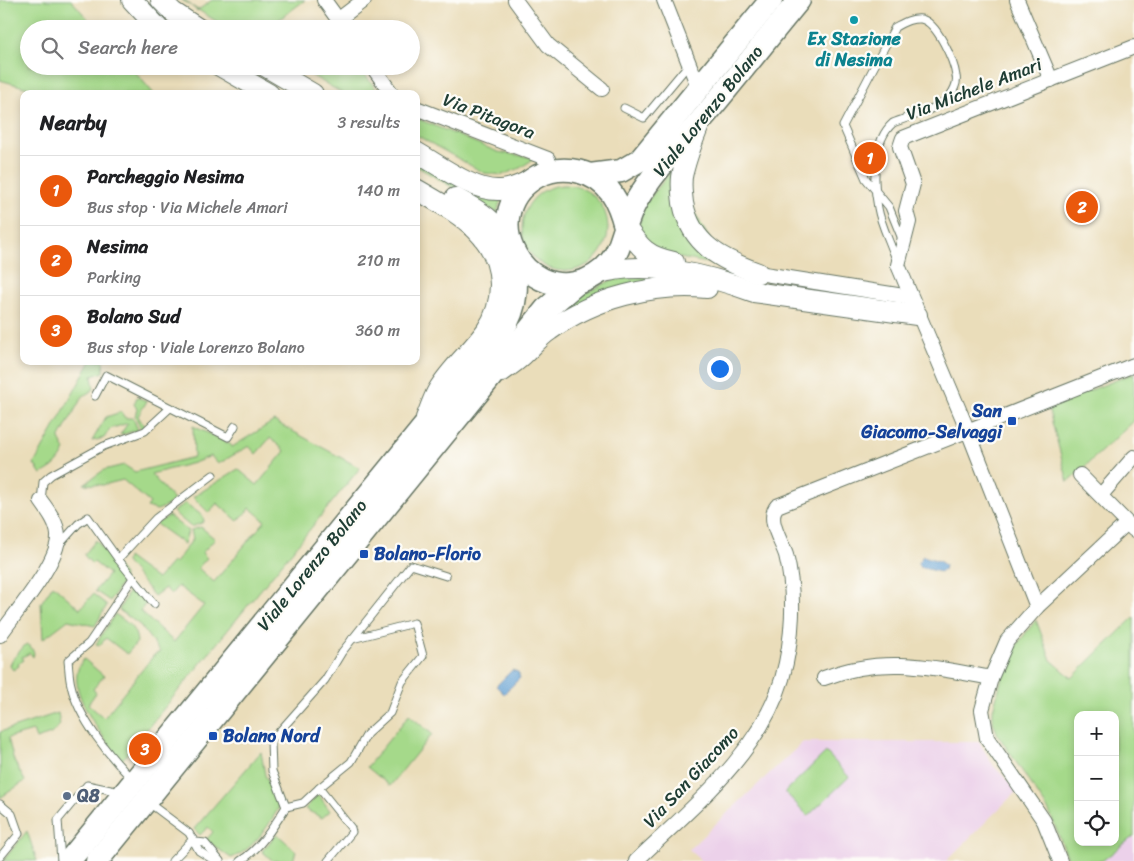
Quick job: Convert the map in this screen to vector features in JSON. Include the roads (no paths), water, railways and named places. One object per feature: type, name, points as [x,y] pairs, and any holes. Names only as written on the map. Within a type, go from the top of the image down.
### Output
[{"type":"main road","points":[[132,0],[151,20]]},
{"type":"main road","points":[[161,0],[173,12],[185,20]]},
{"type":"main road","name":"Viale Lorenzo Bolano","points":[[590,175],[621,171],[640,160],[771,0]]},
{"type":"main road","name":"Viale Lorenzo Bolano","points":[[625,226],[638,198],[798,0]]},
{"type":"main road","points":[[236,75],[262,90]]},
{"type":"main road","points":[[281,75],[307,90]]},
{"type":"main road","points":[[700,120],[682,180],[687,217],[698,238],[707,248],[732,263],[756,282]]},
{"type":"main road","points":[[420,154],[472,184],[491,190],[513,188],[546,173],[561,170],[576,170],[590,175],[602,183],[612,194],[625,226],[634,240],[650,256],[738,273],[756,282]]},
{"type":"main road","points":[[420,178],[486,215],[502,231],[512,250],[528,270],[540,278],[562,284],[631,267],[657,269],[729,283],[756,282],[913,306]]},
{"type":"main road","points":[[512,250],[508,232],[510,209],[522,189],[533,179]]},
{"type":"main road","points":[[420,191],[461,216],[478,229],[498,264],[500,292],[496,310],[487,330],[438,390],[420,432]]},
{"type":"main road","points":[[587,279],[608,265],[616,252],[625,226]]},
{"type":"main road","name":"Viale Lorenzo Bolano","points":[[69,861],[420,432],[509,319],[517,291],[512,250]]},
{"type":"main road","name":"Viale Lorenzo Bolano","points":[[97,861],[546,309],[587,279]]},
{"type":"main road","points":[[487,382],[522,356],[535,342],[560,323],[609,300],[643,291],[756,282]]},
{"type":"street","points":[[324,0],[339,20]]},
{"type":"street","points":[[346,20],[364,0]]},
{"type":"street","points":[[515,0],[548,45],[602,89]]},
{"type":"street","points":[[664,0],[699,89]]},
{"type":"street","points":[[1017,0],[1051,80]]},
{"type":"street","name":"Via Michele Amari","points":[[904,243],[909,222],[906,211],[914,184],[900,147],[902,138],[1134,47]]},
{"type":"street","points":[[378,75],[389,90]]},
{"type":"street","name":"Via Pitagora","points":[[420,110],[548,159]]},
{"type":"street","points":[[904,243],[898,265],[913,306],[928,333],[968,431],[1037,607]]},
{"type":"street","name":"Via San Giacomo","points":[[636,861],[736,761],[753,740],[774,698],[786,660],[792,600],[791,578],[785,554],[772,518],[773,511],[784,502],[1134,365]]},
{"type":"street","points":[[1101,495],[1134,457]]},
{"type":"street","points":[[1060,861],[1044,821],[987,738],[982,710],[991,678],[1007,641],[1037,607],[1130,526],[1080,475]]},
{"type":"street","points":[[2,627],[45,572],[57,547],[55,522],[41,501]]},
{"type":"street","points":[[824,678],[841,671],[870,665],[898,663],[991,678]]},
{"type":"lane","points":[[898,265],[878,210],[876,193],[880,144],[887,128],[893,123],[942,103],[955,86],[957,77],[940,36],[931,24],[921,20],[909,20],[895,27],[843,126],[866,179],[876,193],[889,207],[904,243]]},
{"type":"lane","points":[[624,108],[644,118],[689,64]]},
{"type":"lane","points":[[95,396],[106,375],[228,437],[235,426]]},
{"type":"lane","points":[[41,501],[43,482],[51,475],[104,446],[145,431],[170,408]]},
{"type":"lane","points":[[118,559],[156,518],[213,475]]},
{"type":"lane","points":[[57,547],[78,524],[88,517],[154,604]]},
{"type":"lane","points":[[286,807],[272,771],[271,742],[325,680],[352,639],[411,564],[446,576]]},
{"type":"lane","points":[[130,787],[118,765],[88,725],[71,686],[68,662],[89,643],[133,578]]},
{"type":"lane","points":[[240,861],[248,856],[275,824],[286,807],[303,803],[351,762],[367,734],[390,713],[402,682],[423,656],[414,623],[352,639]]},
{"type":"lane","points":[[61,861],[58,820],[87,785],[130,787]]},
{"type":"lane","points":[[319,788],[352,832],[328,861]]},
{"type":"lane","points":[[146,800],[194,840],[205,843],[220,861]]},
{"type":"lane","points":[[0,804],[12,814],[18,834],[0,857]]},
{"type":"lane","points":[[172,861],[194,840]]},
{"type":"lane","points":[[194,840],[199,851],[215,861]]},
{"type":"water","points":[[923,556],[945,565],[944,570],[940,572],[920,567],[918,563]]},
{"type":"water","points":[[512,670],[518,672],[520,678],[504,694],[496,686]]},
{"type":"place","name":"Ex Stazione di Nesima","points":[[854,20]]},
{"type":"place","name":"Parcheggio Nesima","points":[[870,158]]},
{"type":"place","name":"Nesima","points":[[1082,207]]},
{"type":"place","name":"San Giacomo-Selvaggi","points":[[1012,421]]},
{"type":"place","name":"Bolano-Florio","points":[[364,554]]},
{"type":"place","name":"Bolano Nord","points":[[213,736]]},
{"type":"place","name":"Bolano Sud","points":[[145,749]]},
{"type":"place","name":"Q8","points":[[67,796]]}]
